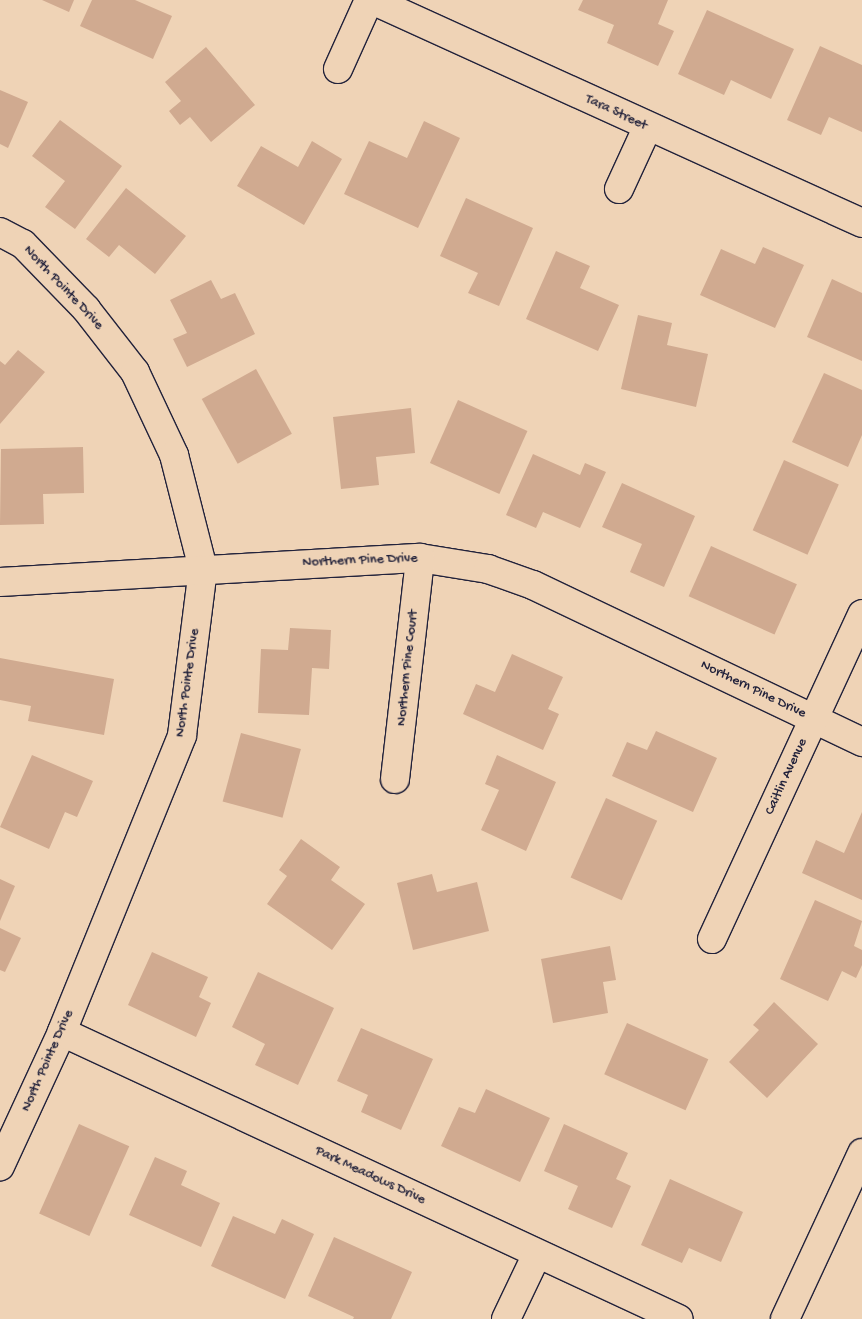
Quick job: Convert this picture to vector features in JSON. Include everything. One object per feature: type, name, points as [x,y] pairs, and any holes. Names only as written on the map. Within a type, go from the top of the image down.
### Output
[{"type":"street","points":[[338,69],[370,0]]},
{"type":"street","name":"Tara Street","points":[[370,0],[647,128],[862,223]]},
{"type":"street","points":[[619,189],[647,128]]},
{"type":"street","name":"North Pointe Drive","points":[[0,232],[23,244],[44,265],[86,309],[135,372],[174,455],[203,569],[182,736],[62,1032],[0,1166]]},
{"type":"street","name":"Northern Pine Drive","points":[[0,582],[420,558],[488,569],[533,585],[862,742]]},
{"type":"street","name":"Northern Pine Court","points":[[395,778],[420,558]]},
{"type":"street","name":"Caitlin Avenue","points":[[712,939],[862,614]]},
{"type":"street","name":"Park Meadows Drive","points":[[62,1032],[679,1319]]},
{"type":"street","points":[[785,1319],[862,1152]]},
{"type":"street","points":[[506,1319],[537,1254]]},
{"type":"building","points":[[42,0],[74,0],[69,12]]},
{"type":"building","points":[[92,0],[135,0],[172,16],[153,59],[80,26]]},
{"type":"building","points":[[583,0],[668,0],[658,24],[674,31],[658,66],[607,43],[614,25],[578,10]]},
{"type":"building","points":[[707,10],[794,49],[771,99],[731,80],[724,95],[678,74]]},
{"type":"building","points":[[820,46],[862,65],[862,132],[829,117],[821,135],[787,120]]},
{"type":"building","points":[[206,47],[255,105],[211,142],[190,117],[180,125],[169,111],[181,101],[165,82]]},
{"type":"building","points":[[0,90],[28,102],[8,148],[0,144]]},
{"type":"building","points":[[60,120],[122,166],[75,229],[45,207],[65,181],[32,156]]},
{"type":"building","points":[[424,121],[460,138],[418,228],[344,194],[369,141],[407,158]]},
{"type":"building","points":[[312,141],[342,159],[304,225],[237,186],[261,146],[298,167]]},
{"type":"building","points":[[126,188],[186,236],[155,274],[119,245],[109,257],[86,239]]},
{"type":"building","points":[[466,198],[533,228],[499,306],[468,293],[478,273],[440,256]]},
{"type":"building","points":[[763,247],[804,265],[775,328],[700,295],[721,249],[755,264]]},
{"type":"building","points":[[556,251],[590,266],[580,288],[619,305],[598,351],[526,319]]},
{"type":"building","points":[[832,279],[862,293],[862,361],[807,337]]},
{"type":"building","points":[[211,280],[221,299],[235,293],[255,334],[187,367],[173,339],[187,333],[170,300]]},
{"type":"building","points":[[638,315],[672,323],[667,345],[708,354],[696,407],[621,389]]},
{"type":"building","points":[[18,350],[45,372],[0,424],[0,361],[5,365]]},
{"type":"building","points":[[256,369],[292,434],[238,464],[202,399]]},
{"type":"building","points":[[824,373],[862,390],[862,435],[848,467],[792,442]]},
{"type":"building","points":[[458,400],[527,431],[499,494],[430,463]]},
{"type":"building","points":[[411,408],[415,453],[376,457],[379,485],[341,489],[333,417]]},
{"type":"building","points":[[83,447],[84,493],[43,494],[44,524],[0,525],[1,449]]},
{"type":"building","points":[[533,454],[580,475],[585,463],[606,472],[580,528],[543,512],[536,528],[506,515]]},
{"type":"building","points":[[784,460],[839,484],[807,555],[753,530]]},
{"type":"building","points":[[622,483],[695,516],[664,587],[630,572],[642,544],[602,527]]},
{"type":"building","points":[[711,546],[797,584],[775,634],[689,596]]},
{"type":"building","points":[[290,628],[331,630],[329,669],[312,668],[309,715],[258,713],[261,649],[288,650]]},
{"type":"building","points":[[512,654],[563,677],[548,709],[559,714],[543,750],[463,714],[476,684],[495,692]]},
{"type":"building","points":[[0,658],[114,679],[104,735],[28,721],[31,706],[0,700]]},
{"type":"building","points":[[656,731],[717,758],[693,812],[612,776],[627,742],[647,750]]},
{"type":"building","points":[[241,733],[301,749],[283,818],[223,802]]},
{"type":"building","points":[[32,755],[93,781],[77,817],[65,812],[49,849],[0,827]]},
{"type":"building","points":[[497,755],[556,782],[526,851],[481,830],[499,790],[485,784]]},
{"type":"building","points":[[606,798],[657,821],[622,900],[571,877]]},
{"type":"building","points":[[862,812],[862,900],[802,873],[816,840],[844,853]]},
{"type":"building","points":[[301,839],[340,867],[331,880],[365,904],[332,950],[267,904],[287,876],[279,870]]},
{"type":"building","points":[[432,874],[437,892],[477,882],[489,931],[413,950],[397,883]]},
{"type":"building","points":[[0,879],[15,886],[0,921]]},
{"type":"building","points":[[815,900],[862,921],[854,946],[862,950],[862,965],[856,978],[842,971],[828,1001],[780,979]]},
{"type":"building","points":[[0,928],[21,938],[5,972],[0,970]]},
{"type":"building","points":[[610,946],[616,980],[603,982],[608,1013],[553,1023],[541,959]]},
{"type":"building","points":[[152,952],[208,977],[199,997],[211,1003],[196,1037],[128,1005]]},
{"type":"building","points":[[258,972],[334,1008],[298,1085],[255,1065],[265,1044],[232,1027]]},
{"type":"building","points":[[774,1002],[818,1044],[767,1098],[729,1062],[759,1030],[753,1025]]},
{"type":"building","points":[[627,1023],[708,1059],[686,1110],[604,1074]]},
{"type":"building","points":[[361,1028],[433,1059],[401,1130],[361,1112],[368,1095],[337,1081]]},
{"type":"building","points":[[486,1089],[550,1118],[520,1182],[441,1146],[459,1107],[475,1113]]},
{"type":"building","points":[[79,1124],[129,1146],[89,1236],[39,1214]]},
{"type":"building","points":[[564,1124],[628,1153],[616,1179],[631,1186],[612,1228],[568,1209],[578,1186],[544,1171]]},
{"type":"building","points":[[155,1157],[187,1171],[181,1185],[220,1203],[201,1247],[129,1215]]},
{"type":"building","points":[[670,1179],[743,1212],[721,1262],[689,1248],[682,1263],[641,1245]]},
{"type":"building","points":[[233,1216],[275,1234],[282,1219],[314,1234],[285,1299],[211,1266]]},
{"type":"building","points":[[334,1237],[412,1272],[391,1319],[353,1319],[354,1317],[308,1296]]}]
